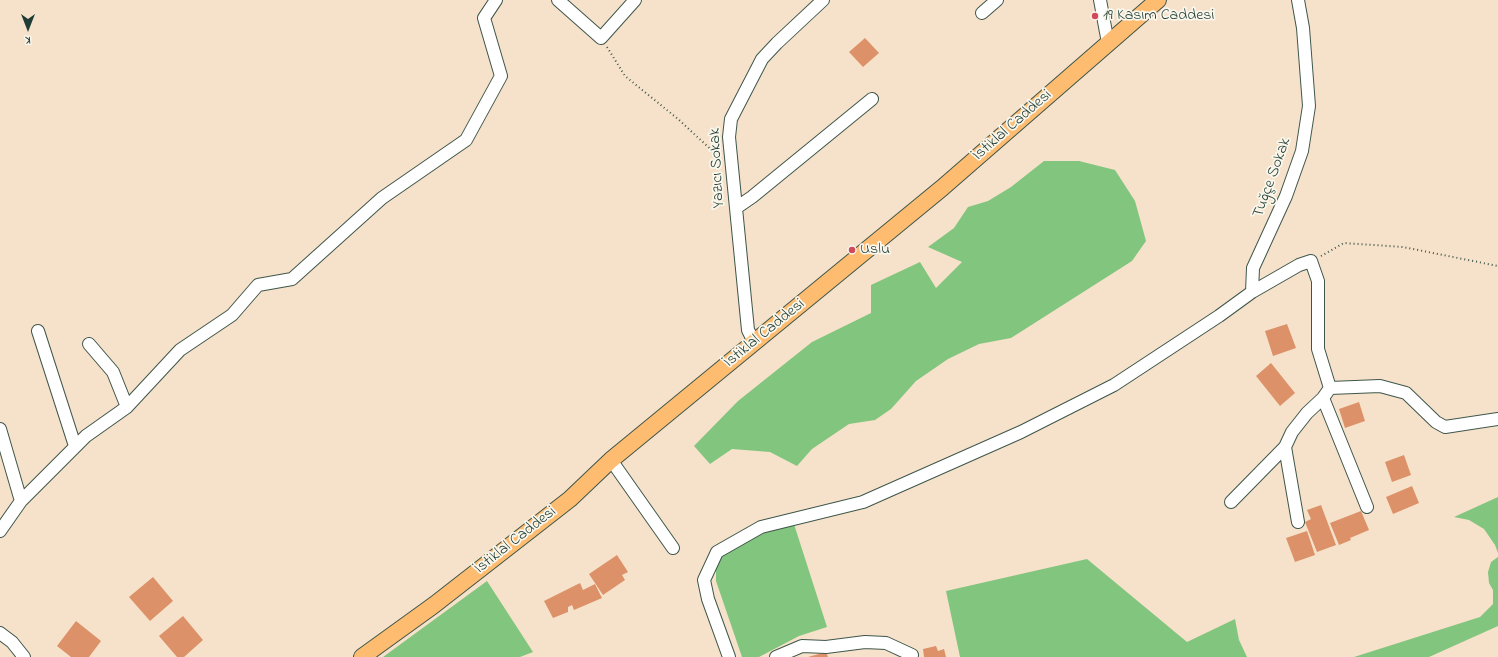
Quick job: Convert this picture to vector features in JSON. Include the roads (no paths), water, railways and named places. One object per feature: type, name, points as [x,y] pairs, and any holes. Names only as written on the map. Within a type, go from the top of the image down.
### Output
[{"type":"main road","name":"İstiklal Caddesi","points":[[362,657],[434,605],[570,499],[611,460],[942,188],[1158,0]]},
{"type":"street","points":[[0,531],[21,500],[86,436],[126,406],[180,350],[232,315],[258,286],[292,279],[382,198],[466,140],[501,76],[484,18],[496,0]]},
{"type":"street","points":[[558,0],[601,38],[635,0]]},
{"type":"street","name":"Yazıcı Sokak","points":[[754,342],[748,330],[729,137],[731,119],[762,59],[823,0]]},
{"type":"street","points":[[982,13],[997,0]]},
{"type":"street","points":[[1100,0],[1108,43]]},
{"type":"street","name":"Tuğçe Sokak","points":[[1252,292],[1254,268],[1286,196],[1302,151],[1309,106],[1303,28],[1298,0]]},
{"type":"street","points":[[736,208],[752,197],[872,99]]},
{"type":"street","points":[[729,657],[708,599],[704,580],[717,552],[762,527],[863,502],[1021,432],[1114,385],[1219,316],[1252,292],[1299,265],[1311,261],[1318,280],[1318,349],[1330,388]]},
{"type":"street","points":[[38,331],[75,446]]},
{"type":"street","points":[[89,344],[113,372],[126,406]]},
{"type":"street","points":[[1330,388],[1380,386],[1406,393],[1436,422],[1445,427],[1498,419]]},
{"type":"street","points":[[1231,502],[1285,447],[1292,432],[1307,413],[1323,398],[1330,388]]},
{"type":"street","points":[[1323,398],[1367,507]]},
{"type":"street","points":[[0,429],[21,500]]},
{"type":"street","points":[[1285,447],[1298,522]]},
{"type":"street","points":[[611,460],[673,548]]},
{"type":"street","points":[[0,633],[12,642],[24,657]]},
{"type":"street","points":[[776,657],[802,646],[826,647],[865,642],[886,643],[912,655]]},
{"type":"place","name":"19 Kasım Caddesi","points":[[1095,16]]},
{"type":"place","name":"Uslu","points":[[852,250]]}]
